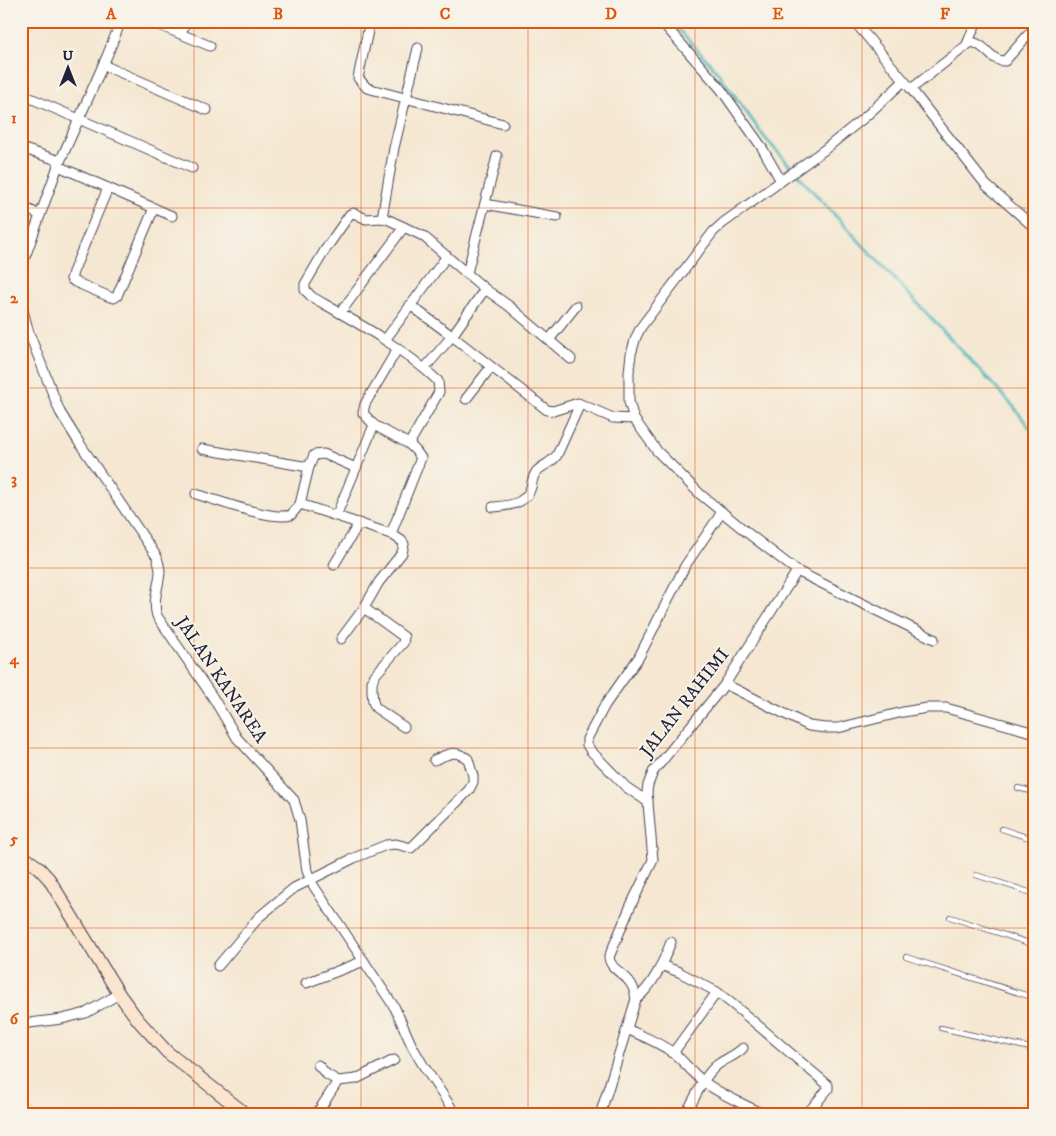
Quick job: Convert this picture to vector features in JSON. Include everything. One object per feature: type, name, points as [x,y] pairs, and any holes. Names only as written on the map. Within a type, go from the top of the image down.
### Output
[{"type":"street","points":[[21,268],[59,163],[121,21]]},
{"type":"street","points":[[149,21],[210,46]]},
{"type":"street","points":[[181,34],[186,21]]},
{"type":"street","points":[[370,21],[358,78],[367,88],[503,124]]},
{"type":"street","points":[[661,21],[720,88],[784,178]]},
{"type":"street","points":[[854,21],[911,89],[986,185],[1035,228]]},
{"type":"street","points":[[911,89],[967,44],[977,21]]},
{"type":"street","points":[[967,44],[977,43],[998,61],[1005,61],[1035,27]]},
{"type":"street","points":[[382,218],[394,148],[418,48]]},
{"type":"street","points":[[103,65],[207,110]]},
{"type":"street","points":[[904,81],[865,117],[824,150],[713,232],[641,327],[636,337],[631,354],[629,372],[629,402],[634,418],[657,451],[700,494],[797,571],[934,639]]},
{"type":"street","points":[[21,94],[192,168]]},
{"type":"street","points":[[21,148],[59,163],[108,188],[172,216]]},
{"type":"street","points":[[467,273],[497,156]]},
{"type":"street","points":[[108,188],[71,277],[72,281],[82,286],[110,297],[114,298],[117,296],[154,208]]},
{"type":"street","points":[[485,204],[556,217]]},
{"type":"street","points":[[21,206],[40,214]]},
{"type":"street","points":[[409,444],[439,392],[440,386],[438,381],[425,368],[371,330],[312,297],[306,292],[304,286],[325,250],[350,214],[354,213],[367,219],[382,218],[423,236],[571,359]]},
{"type":"street","points":[[340,313],[404,227]]},
{"type":"street","points":[[385,340],[447,256]]},
{"type":"street","points":[[425,368],[452,336],[485,289]]},
{"type":"street","name":"JALAN KANAREA","points":[[21,303],[39,360],[60,412],[157,557],[160,572],[155,597],[157,616],[212,696],[237,738],[294,800],[300,820],[307,871],[310,879],[395,1008],[423,1065],[456,1115]]},
{"type":"street","points":[[410,305],[546,410],[553,411],[573,403],[580,404],[613,418],[634,418]]},
{"type":"street","points":[[549,340],[576,306]]},
{"type":"street","points":[[391,534],[421,458],[409,444],[374,425],[363,413],[363,407],[398,348]]},
{"type":"street","points":[[466,399],[490,367]]},
{"type":"street","points":[[493,507],[516,504],[528,494],[532,477],[541,466],[554,459],[557,455],[580,404]]},
{"type":"street","points":[[336,516],[374,425]]},
{"type":"street","points":[[202,449],[309,467]]},
{"type":"street","points":[[196,494],[281,517],[291,515],[300,504],[309,467],[314,455],[321,454],[356,468]]},
{"type":"street","points":[[300,504],[391,534],[404,544],[402,553],[379,582],[364,608],[341,639]]},
{"type":"street","points":[[648,802],[626,788],[589,748],[588,739],[606,705],[639,657],[685,566],[722,512]]},
{"type":"street","points":[[334,565],[358,523]]},
{"type":"street","name":"JALAN RAHIMI","points":[[636,999],[628,980],[613,967],[609,957],[653,860],[648,802],[648,785],[652,772],[725,684],[797,571]]},
{"type":"street","points":[[364,608],[404,637],[403,643],[375,675],[372,686],[372,696],[376,708],[404,727]]},
{"type":"street","points":[[725,684],[809,726],[838,728],[903,712],[926,708],[946,708],[1035,733]]},
{"type":"street","points":[[218,966],[259,916],[294,888],[386,845],[396,844],[411,848],[418,843],[469,790],[473,782],[468,759],[460,754],[452,752],[434,760]]},
{"type":"street","points":[[21,855],[38,867],[49,879],[119,994],[138,1020],[167,1052],[247,1115]]},
{"type":"street","points":[[600,1115],[636,999],[649,986],[662,965],[671,942]]},
{"type":"street","points":[[306,984],[364,961]]},
{"type":"street","points":[[662,965],[716,992],[743,1012],[828,1085],[828,1089],[806,1115]]},
{"type":"street","points":[[673,1053],[716,992]]},
{"type":"street","points":[[21,1024],[62,1019],[86,1013],[119,994]]},
{"type":"street","points":[[627,1029],[655,1041],[673,1053],[703,1082],[764,1115]]},
{"type":"street","points":[[689,1108],[703,1082],[717,1065],[736,1055],[743,1048]]},
{"type":"street","points":[[318,1065],[326,1074],[338,1080],[356,1079],[394,1060]]},
{"type":"street","points":[[316,1115],[338,1080]]},
{"type":"lane","points":[[1018,788],[1035,792]]},
{"type":"lane","points":[[1002,829],[1035,840]]},
{"type":"lane","points":[[976,876],[1035,894]]},
{"type":"lane","points":[[950,917],[1035,945]]},
{"type":"lane","points":[[906,957],[1035,998]]},
{"type":"lane","points":[[941,1028],[1035,1049]]},
{"type":"waterway","points":[[671,21],[716,70],[765,138],[1014,407],[1035,435]]}]
